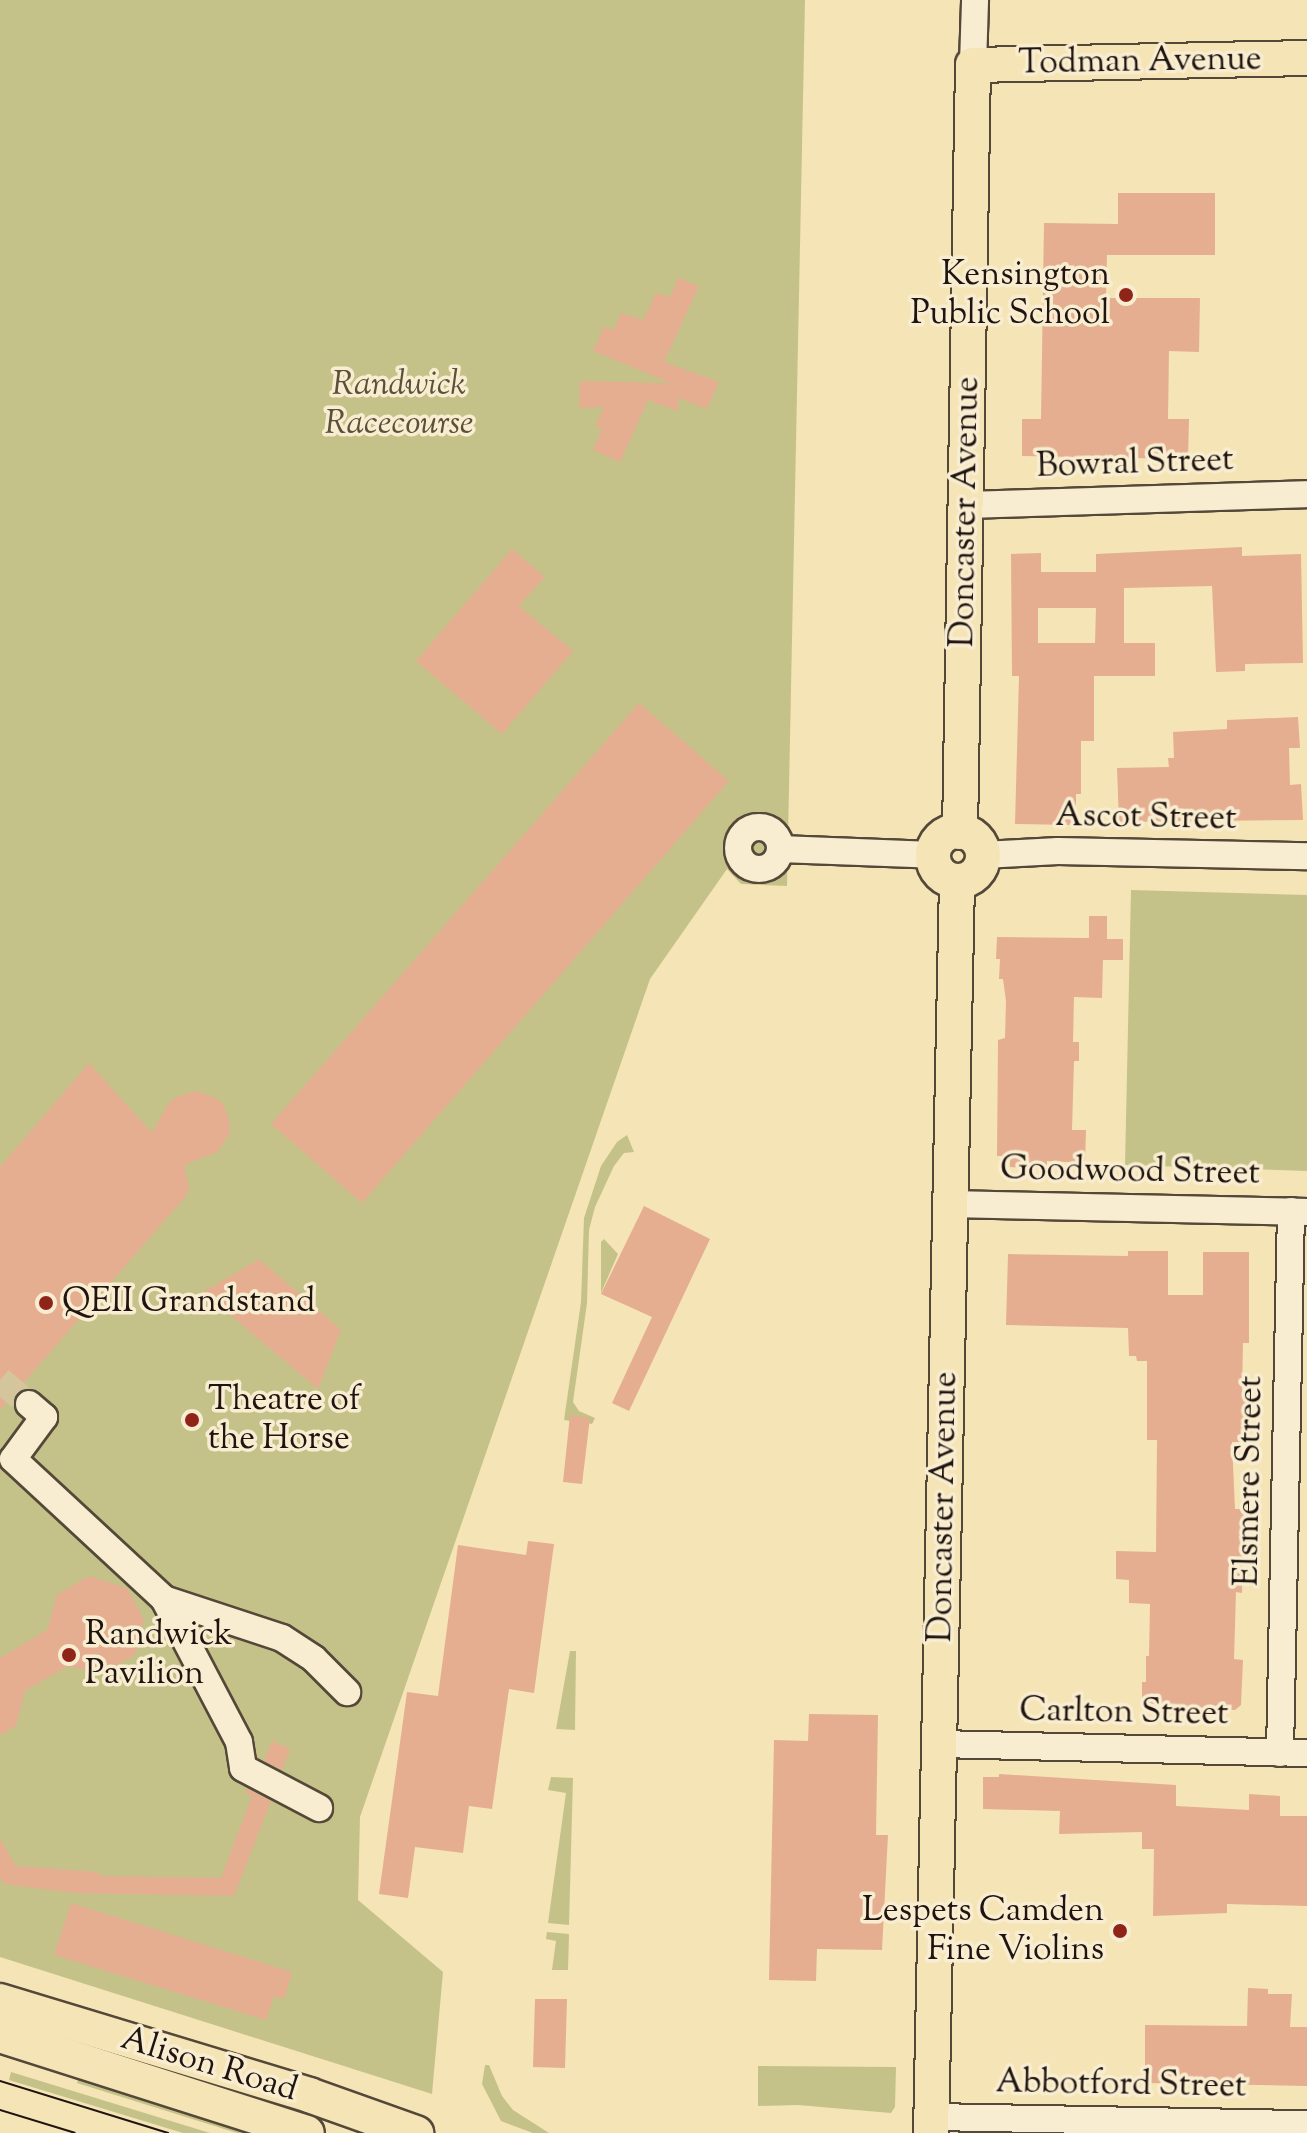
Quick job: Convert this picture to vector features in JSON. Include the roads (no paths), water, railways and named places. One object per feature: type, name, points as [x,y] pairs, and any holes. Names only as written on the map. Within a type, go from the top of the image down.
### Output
[{"type":"main road","name":"Todman Avenue","points":[[973,65],[1307,58]]},
{"type":"main road","name":"Doncaster Avenue","points":[[972,843],[965,505],[973,65]]},
{"type":"main road","points":[[940,839],[972,843],[973,876],[957,881],[942,876],[933,855],[940,839]]},
{"type":"main road","name":"Doncaster Avenue","points":[[932,2125],[957,881]]},
{"type":"main road","name":"Alison Road","points":[[0,2001],[299,2092],[416,2133]]},
{"type":"main road","name":"Alison Road","points":[[0,2035],[307,2133]]},
{"type":"street","name":"Doncaster Avenue","points":[[973,65],[975,0]]},
{"type":"street","name":"Bowral Street","points":[[965,505],[1307,494]]},
{"type":"street","name":"Ascot Street","points":[[972,843],[1058,851],[1307,856]]},
{"type":"street","points":[[780,849],[933,855]]},
{"type":"street","name":"Goodwood Street","points":[[951,1204],[1299,1212]]},
{"type":"street","name":"Elsmere Street","points":[[1280,1753],[1299,1212]]},
{"type":"street","points":[[29,1404],[44,1417],[13,1459],[164,1599],[239,1742],[243,1768],[319,1808]]},
{"type":"street","points":[[164,1599],[282,1638],[314,1659],[347,1692]]},
{"type":"street","name":"Carlton Street","points":[[939,1744],[1307,1753]]},
{"type":"street","name":"Abbotford Street","points":[[932,2125],[1307,2124]]},
{"type":"tunnel","points":[[0,1380],[29,1404]]},
{"type":"tram line","points":[[0,2081],[168,2133]]},
{"type":"tram line","points":[[0,2110],[75,2133]]},
{"type":"place","name":"Kensington Public School","points":[[1126,295]]},
{"type":"place","name":"QEII Grandstand","points":[[46,1303]]},
{"type":"place","name":"Theatre of the Horse","points":[[192,1420]]},
{"type":"place","name":"Randwick Pavilion","points":[[69,1655]]},
{"type":"place","name":"Lespets Camden Fine Violins","points":[[1120,1931]]},
{"type":"park label","name":"Randwick Racecourse","points":[[399,404]]}]
